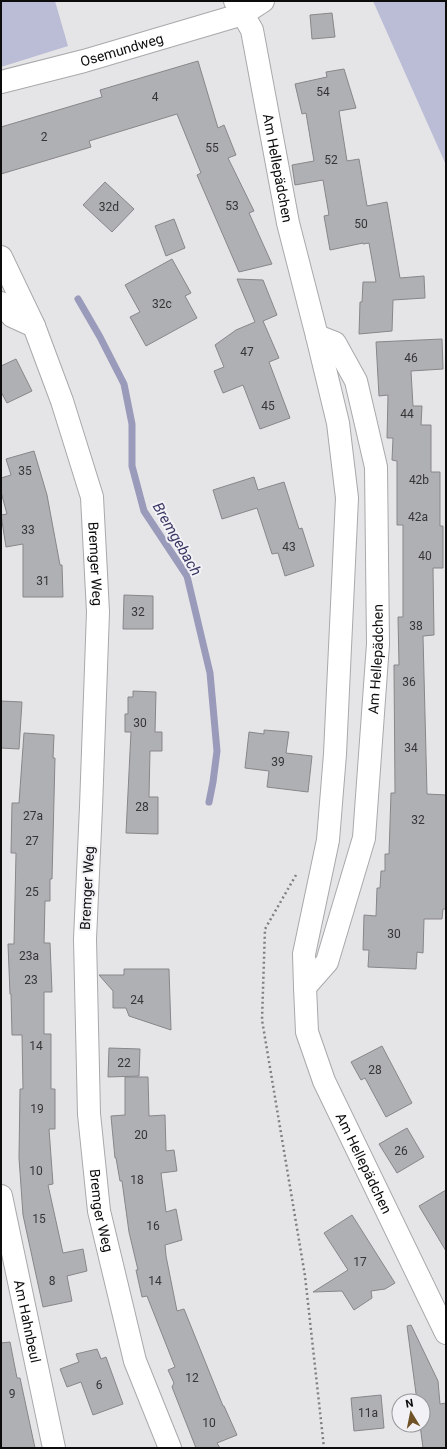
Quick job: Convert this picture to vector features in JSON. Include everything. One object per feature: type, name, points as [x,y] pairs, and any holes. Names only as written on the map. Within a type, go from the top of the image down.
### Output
[{"type":"street","name":"Osemundweg","points":[[1,82],[84,61],[263,1]]},
{"type":"street","name":"Am Hellepädchen","points":[[239,8],[252,30],[288,224],[318,336],[338,423],[347,498],[335,754],[328,840],[304,954],[304,987],[307,1032],[324,1081],[446,1333]]},
{"type":"street","name":"Bremger Weg","points":[[1,257],[34,326],[62,400],[92,497],[98,612],[85,939],[89,1114],[98,1212],[135,1362],[170,1448]]},
{"type":"street","points":[[1,303],[12,316],[34,326]]},
{"type":"street","name":"Am Hellepädchen","points":[[304,987],[327,962],[364,838],[378,644],[376,467],[356,381],[335,343],[318,336]]},
{"type":"street","name":"Am Hahnbeul","points":[[1,1196],[54,1448]]},
{"type":"path","points":[[299,869],[265,930],[262,1020],[305,1276],[324,1448]]},
{"type":"shaded area","points":[[1,1],[55,1],[68,46],[1,67]]},
{"type":"shaded area","points":[[373,1],[446,1],[446,165]]},
{"type":"building","points":[[332,13],[335,37],[312,39],[310,15]]},
{"type":"building","points":[[198,61],[218,128],[224,125],[236,155],[228,158],[254,211],[249,213],[272,264],[239,272],[197,175],[201,173],[177,114],[89,141],[91,147],[1,174],[1,127],[102,97],[100,90]]},
{"type":"building","points":[[344,69],[356,108],[339,111],[347,161],[359,159],[367,206],[387,202],[400,278],[424,276],[425,298],[393,300],[392,331],[359,334],[360,302],[362,302],[363,282],[376,282],[369,243],[330,250],[324,216],[329,215],[323,180],[295,185],[292,165],[314,161],[306,113],[302,114],[295,84],[327,77],[326,72]]},
{"type":"building","points":[[105,182],[134,209],[112,232],[83,205]]},
{"type":"building","points":[[174,219],[185,248],[166,256],[155,226]]},
{"type":"building","points":[[172,259],[191,293],[185,296],[197,318],[146,346],[130,317],[140,312],[125,285]]},
{"type":"building","points":[[237,279],[263,280],[277,315],[263,321],[279,358],[269,362],[290,418],[260,429],[243,385],[223,393],[214,371],[224,367],[215,345],[236,330],[255,322]]},
{"type":"building","points":[[442,339],[443,369],[411,371],[413,406],[422,406],[421,425],[431,425],[431,472],[440,472],[440,526],[443,526],[443,568],[433,568],[434,635],[423,636],[427,794],[446,795],[446,909],[443,909],[442,919],[424,919],[423,953],[417,952],[416,969],[368,967],[369,950],[363,950],[364,915],[376,916],[377,888],[380,888],[381,871],[385,871],[385,854],[389,854],[391,793],[395,793],[394,665],[399,665],[398,617],[403,617],[403,525],[397,525],[397,461],[392,460],[393,438],[387,438],[388,395],[379,396],[376,342]]},
{"type":"building","points":[[16,359],[32,391],[7,403],[1,392],[1,366]]},
{"type":"building","points":[[34,451],[47,495],[60,565],[62,565],[63,597],[23,597],[23,544],[6,547],[1,515],[7,514],[1,492],[1,478],[11,475],[6,459]]},
{"type":"building","points":[[254,477],[258,490],[284,482],[299,529],[302,528],[314,566],[285,576],[278,553],[272,554],[257,508],[222,519],[213,490]]},
{"type":"building","points":[[124,595],[153,596],[153,629],[123,629]]},
{"type":"building","points":[[133,691],[156,692],[155,732],[162,732],[162,751],[150,751],[149,797],[158,797],[158,834],[126,833],[131,732],[125,732],[125,714],[128,714],[128,697],[133,697]]},
{"type":"building","points":[[1,701],[22,702],[19,749],[1,748]]},
{"type":"building","points":[[264,730],[289,732],[286,753],[312,756],[308,792],[267,787],[269,771],[245,768],[249,732],[264,734]]},
{"type":"building","points":[[24,733],[54,735],[53,758],[55,758],[52,879],[50,879],[50,901],[45,901],[44,943],[50,943],[52,992],[44,992],[44,1034],[51,1034],[51,1089],[55,1089],[55,1129],[49,1129],[53,1184],[48,1185],[63,1253],[83,1249],[87,1271],[67,1276],[72,1301],[43,1307],[23,1215],[19,1158],[20,1089],[23,1089],[22,1035],[12,1035],[8,944],[14,944],[16,853],[11,853],[12,803],[19,803]]},
{"type":"building","points":[[124,969],[169,969],[171,1030],[129,1016],[126,1008],[113,1008],[113,991],[99,975],[124,975]]},
{"type":"building","points":[[382,1046],[412,1103],[386,1117],[365,1078],[361,1080],[351,1062]]},
{"type":"building","points":[[109,1048],[140,1049],[139,1076],[108,1077]]},
{"type":"building","points":[[125,1077],[148,1077],[149,1116],[165,1115],[166,1151],[174,1150],[177,1171],[161,1173],[166,1212],[176,1209],[182,1240],[165,1245],[166,1256],[177,1311],[184,1309],[223,1406],[237,1435],[217,1443],[220,1448],[196,1448],[172,1387],[174,1383],[168,1370],[175,1367],[147,1296],[142,1297],[136,1270],[138,1270],[129,1232],[122,1181],[120,1181],[115,1158],[111,1116],[125,1115]]},
{"type":"building","points":[[407,1128],[424,1157],[397,1173],[379,1144]]},
{"type":"building","points":[[446,1190],[446,1251],[419,1206]]},
{"type":"building","points":[[352,1215],[395,1283],[385,1289],[371,1291],[372,1298],[354,1310],[342,1291],[313,1292],[348,1270],[324,1233]]},
{"type":"building","points":[[411,1325],[438,1381],[440,1404],[446,1403],[446,1448],[423,1448],[421,1433],[431,1433],[431,1393],[416,1393],[407,1326]]},
{"type":"building","points":[[10,1342],[17,1378],[20,1378],[35,1448],[1,1448],[1,1343]]},
{"type":"building","points":[[97,1349],[101,1359],[106,1357],[123,1404],[93,1415],[81,1382],[67,1387],[60,1369],[79,1362],[76,1354]]},
{"type":"building","points":[[381,1395],[384,1428],[354,1431],[351,1398]]},
{"type":"waterway","name":"Bremgebach","points":[[78,299],[100,337],[124,384],[132,424],[132,466],[144,511],[187,576],[210,673],[217,751],[209,802]]}]
